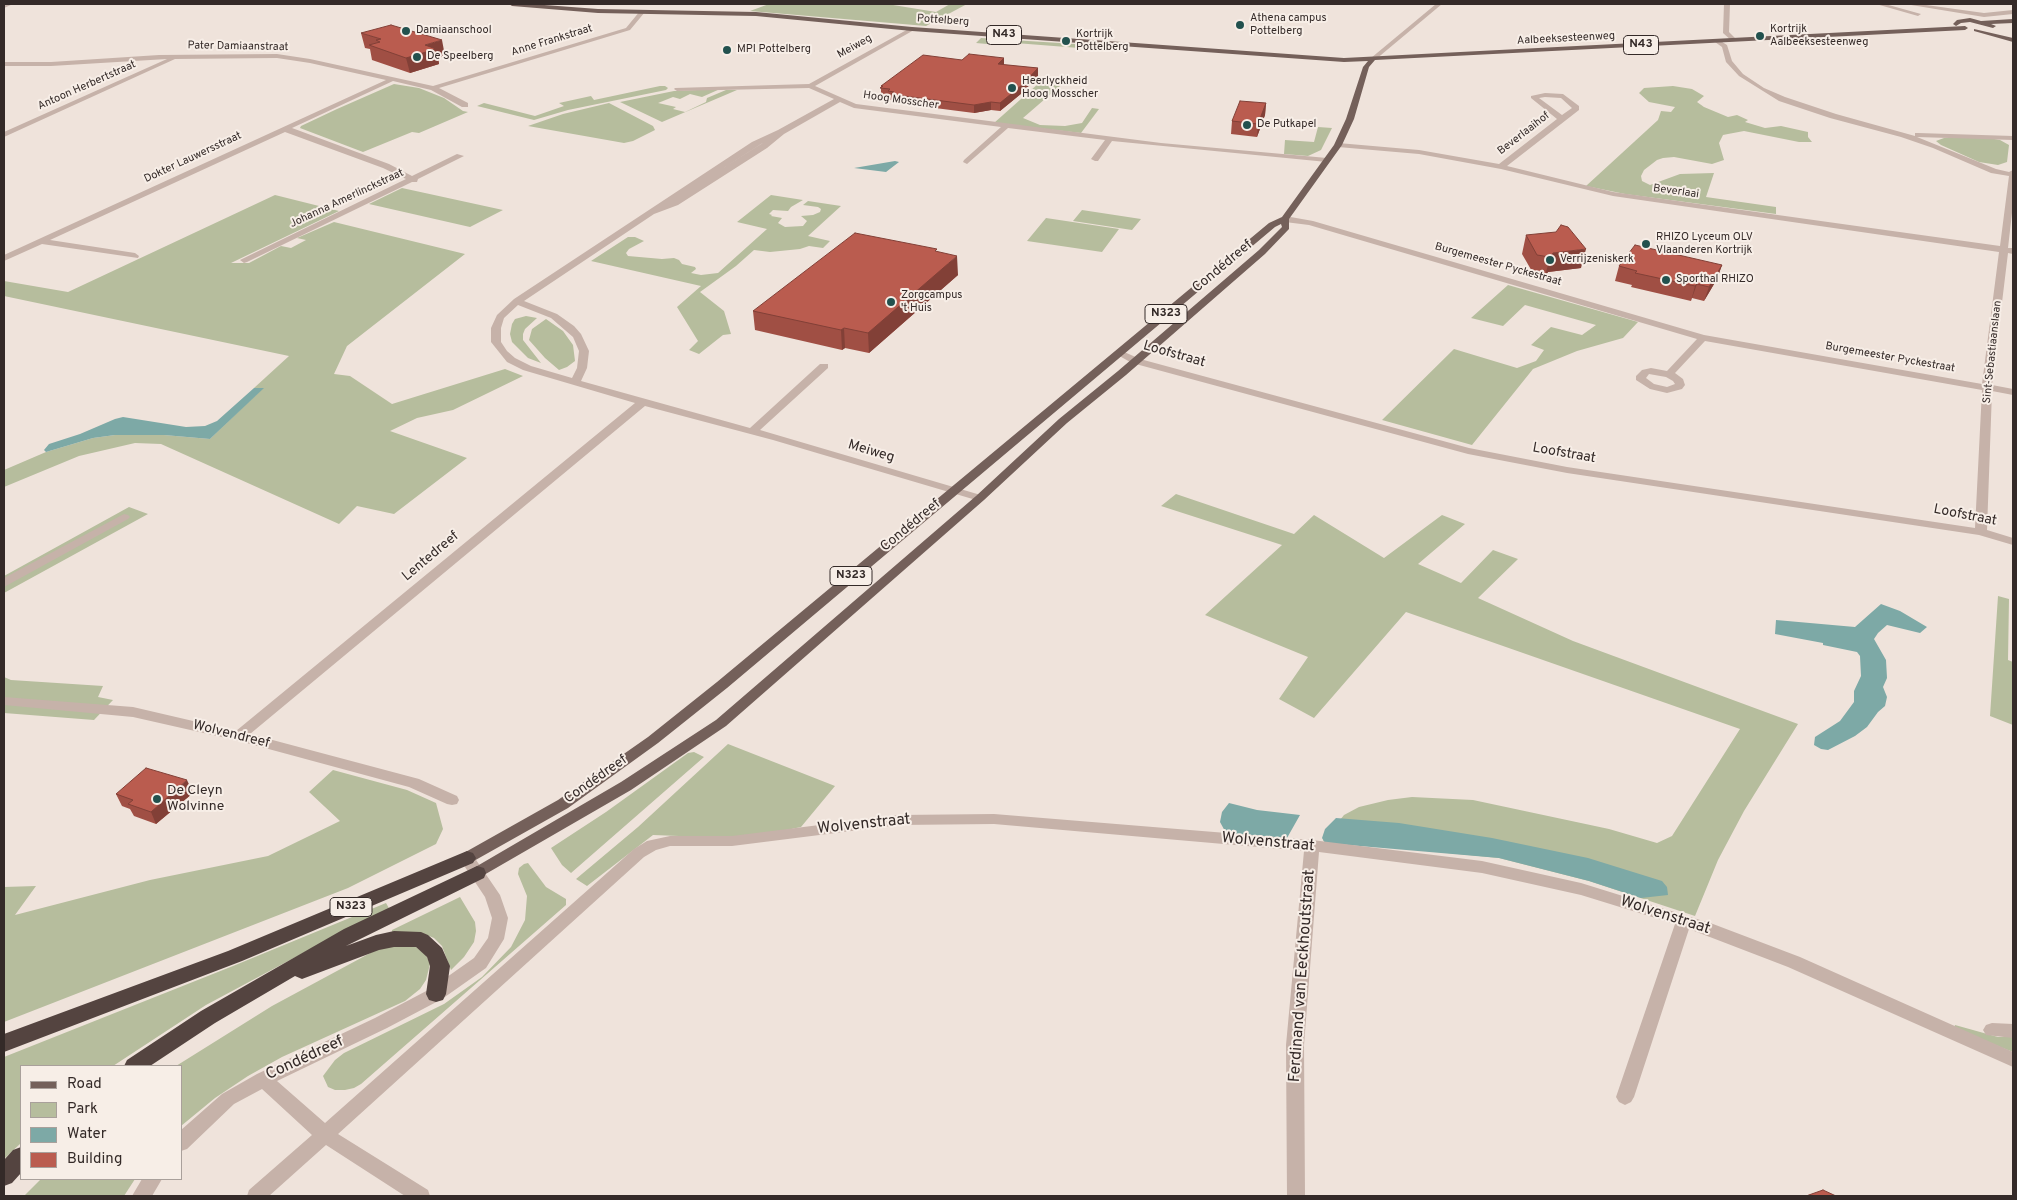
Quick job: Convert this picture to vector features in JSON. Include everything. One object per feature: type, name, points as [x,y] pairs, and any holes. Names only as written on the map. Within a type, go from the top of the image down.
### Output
[{"type":"highway","name":"N323","points":[[136,1065],[208,1017],[270,980],[472,866]]},
{"type":"highway","name":"N323","points":[[4,1043],[472,866]]},
{"type":"highway","points":[[270,980],[294,974],[376,942],[409,938],[421,940],[435,953],[440,966],[436,994]]},
{"type":"highway","points":[[4,1176],[20,1158]]},
{"type":"main road","name":"Pottelberg","points":[[512,4],[598,11],[756,14],[912,29],[1289,57],[1344,60],[1373,59]]},
{"type":"main road","name":"Aalbeeksesteenweg","points":[[1910,30],[1948,26],[1963,20],[2013,22]]},
{"type":"main road","points":[[1981,22],[2013,39]]},
{"type":"main road","points":[[1976,30],[1993,28],[2013,22]]},
{"type":"main road","points":[[1956,23],[1965,28],[2013,39]]},
{"type":"main road","name":"Aalbeeksesteenweg","points":[[1373,59],[1965,28]]},
{"type":"main road","name":"Condédreef","points":[[472,866],[652,740],[722,685],[1272,225],[1285,219],[1338,145],[1350,119],[1366,67],[1373,59]]},
{"type":"main road","name":"Condédreef","points":[[472,866],[626,786],[721,723],[980,498],[1029,451],[1262,252],[1286,227],[1285,219]]},
{"type":"street","points":[[4,6],[10,4]]},
{"type":"street","points":[[1373,59],[1439,4]]},
{"type":"street","points":[[1726,4],[1726,33],[1734,40]]},
{"type":"street","points":[[1879,4],[1918,14]]},
{"type":"street","points":[[1908,4],[1987,16],[2013,12]]},
{"type":"street","points":[[2006,4],[2013,6]]},
{"type":"street","name":"Anne Frankstraat","points":[[433,88],[628,29],[642,12]]},
{"type":"street","name":"Meiweg","points":[[810,86],[912,29]]},
{"type":"street","points":[[1717,41],[1725,46],[1727,58],[1736,71],[1766,91],[1812,110],[1904,134],[1989,169],[2013,174]]},
{"type":"street","name":"Pater Damiaanstraat","points":[[4,64],[59,64],[179,56],[239,55],[292,58],[433,88],[465,104]]},
{"type":"street","name":"Antoon Herbertstraat","points":[[4,135],[179,56]]},
{"type":"street","name":"Dokter Lauwersstraat","points":[[4,258],[393,79]]},
{"type":"street","name":"Hoog Mosscher","points":[[677,89],[810,86],[854,106],[1110,139],[1327,160]]},
{"type":"street","name":"Beverlaaihof","points":[[1500,167],[1562,119],[1576,108],[1562,96],[1545,95],[1533,97],[1562,119]]},
{"type":"street","name":"Meiweg","points":[[838,100],[781,132],[764,146],[674,203],[653,212],[517,301],[500,317],[496,328],[496,342],[511,360],[527,368],[643,402],[753,431],[980,498]]},
{"type":"street","points":[[967,162],[1006,126]]},
{"type":"street","points":[[283,129],[294,130],[368,159],[414,180]]},
{"type":"street","points":[[1904,134],[2013,138]]},
{"type":"street","points":[[1095,159],[1110,139]]},
{"type":"street","name":"Beverlaai","points":[[1338,145],[1419,152],[1500,167],[1613,194],[2009,251]]},
{"type":"street","name":"Johanna Amerlinckstraat","points":[[244,260],[414,180],[460,156]]},
{"type":"street","name":"Sint-Sebastiaanslaan","points":[[1981,532],[1987,388],[2009,251],[2013,174]]},
{"type":"street","name":"Burgemeester Pyckestraat","points":[[1285,219],[1310,223],[1703,338],[2013,392]]},
{"type":"street","points":[[41,241],[135,256]]},
{"type":"street","points":[[517,301],[554,316],[571,328],[578,336],[584,351],[582,368],[575,382]]},
{"type":"street","points":[[1668,374],[1703,338]]},
{"type":"street","name":"Loofstraat","points":[[1119,353],[1136,361],[1468,451],[1567,470],[1981,532],[2013,542]]},
{"type":"street","points":[[753,431],[824,366]]},
{"type":"street","name":"Lentedreef","points":[[239,736],[643,402]]},
{"type":"street","points":[[4,583],[124,517]]},
{"type":"street","name":"Wolvendreef","points":[[4,701],[133,712],[239,736],[414,783],[452,800]]},
{"type":"street","name":"Wolvenstraat","points":[[325,1135],[588,900],[639,852],[652,845],[670,841],[757,839],[899,820],[994,819],[1312,846],[1482,867],[1581,889],[1684,921],[1794,962],[2013,1060]]},
{"type":"street","name":"Ferdinand van Eeckhoutstraat","points":[[1296,1196],[1295,1045],[1312,846]]},
{"type":"street","name":"Condédreef","points":[[182,1142],[228,1099],[263,1079],[381,1023],[436,994],[480,963],[496,939],[500,918],[492,895],[472,866]]},
{"type":"street","points":[[1624,1098],[1684,921]]},
{"type":"street","points":[[1992,1030],[2013,1031]]},
{"type":"street","points":[[263,1079],[325,1135],[421,1196]]},
{"type":"street","points":[[256,1196],[325,1135]]},
{"type":"street","points":[[141,1196],[152,1180]]},
{"type":"green space","points":[[769,4],[887,4],[936,12],[950,4],[967,4],[926,26],[750,11]]},
{"type":"green space","points":[[981,38],[1080,45],[1079,48],[990,41],[987,44],[976,43]]},
{"type":"green space","points":[[1039,83],[1060,86],[1023,118],[1040,125],[1065,126],[1082,123],[1092,108],[1099,109],[1081,133],[994,123]]},
{"type":"green space","points":[[394,84],[419,88],[444,98],[463,111],[468,112],[419,133],[412,132],[363,152],[300,128],[337,109]]},
{"type":"green space","points":[[660,86],[668,88],[666,90],[568,110],[534,120],[477,106],[484,103],[535,116],[564,106],[559,103],[591,96],[594,100]]},
{"type":"green space","points":[[1673,86],[1692,89],[1704,96],[1697,102],[1728,117],[1737,115],[1748,120],[1745,122],[1765,128],[1781,126],[1808,132],[1808,137],[1812,142],[1799,142],[1744,131],[1723,135],[1719,143],[1724,160],[1712,164],[1674,157],[1663,158],[1657,160],[1644,170],[1641,176],[1642,181],[1650,185],[1680,174],[1714,173],[1706,197],[1776,207],[1776,214],[1625,194],[1586,186],[1658,120],[1661,111],[1671,112],[1675,107],[1649,102],[1639,93],[1644,88]]},
{"type":"green space","points":[[720,89],[702,97],[690,94],[680,99],[673,97],[658,103],[676,107],[673,109],[685,112],[706,102],[707,98],[726,90],[737,90],[662,122],[620,102],[674,91]]},
{"type":"green space","points":[[609,103],[653,126],[655,130],[633,141],[624,143],[528,126],[563,114]]},
{"type":"green space","points":[[1318,127],[1332,128],[1321,150],[1308,156],[1284,154],[1285,140],[1314,142]]},
{"type":"green space","points":[[1944,138],[1989,138],[2000,140],[2009,145],[2007,162],[1998,165],[1979,162],[1936,141]]},
{"type":"green space","points":[[402,188],[503,210],[470,227],[369,204]]},
{"type":"green space","points":[[275,195],[339,211],[231,263],[249,263],[281,246],[291,248],[306,240],[297,238],[334,222],[465,254],[347,346],[334,374],[350,376],[392,404],[505,369],[523,376],[453,410],[417,418],[390,431],[467,458],[394,514],[357,506],[339,524],[161,444],[135,443],[79,456],[4,487],[4,470],[46,452],[93,438],[115,435],[164,435],[210,439],[263,388],[254,388],[289,356],[4,296],[4,281],[68,292]]},
{"type":"green space","points":[[771,195],[803,200],[788,211],[773,210],[769,214],[782,218],[778,223],[785,227],[803,226],[807,221],[801,216],[820,212],[821,209],[818,207],[803,205],[808,201],[841,206],[808,236],[830,241],[823,248],[809,246],[800,249],[770,252],[754,250],[736,266],[700,292],[724,311],[731,334],[723,335],[699,354],[689,350],[698,341],[677,307],[701,286],[591,261],[628,237],[635,237],[644,241],[629,249],[626,253],[628,256],[662,259],[674,258],[682,264],[695,267],[696,269],[691,273],[701,275],[718,273],[767,229],[737,222]]},
{"type":"green space","points":[[1082,210],[1141,219],[1132,230],[1073,221]]},
{"type":"green space","points":[[1046,218],[1119,229],[1102,252],[1027,241]]},
{"type":"green space","points":[[1508,285],[1638,322],[1623,338],[1577,351],[1533,369],[1472,445],[1382,420],[1454,349],[1517,368],[1536,361],[1544,350],[1531,345],[1551,327],[1582,335],[1596,325],[1525,305],[1503,326],[1471,318]]},
{"type":"green space","points":[[526,316],[537,318],[525,329],[523,340],[541,363],[528,358],[512,342],[510,334],[512,324],[515,319]]},
{"type":"green space","points":[[546,319],[563,331],[573,345],[575,361],[559,370],[529,340],[532,329]]},
{"type":"green space","points":[[1176,494],[1294,534],[1314,515],[1384,558],[1442,515],[1465,524],[1418,564],[1461,583],[1493,550],[1518,559],[1478,598],[1573,641],[1798,724],[1744,811],[1718,860],[1695,916],[1589,881],[1499,858],[1323,841],[1344,815],[1359,807],[1388,800],[1412,797],[1473,800],[1609,829],[1657,843],[1672,836],[1740,729],[1406,612],[1314,718],[1279,699],[1308,657],[1205,615],[1282,545],[1161,506]]},
{"type":"green space","points":[[129,507],[148,514],[4,593],[4,576]]},
{"type":"green space","points":[[1998,596],[2009,599],[2008,660],[2013,662],[2013,725],[1990,716]]},
{"type":"green space","points":[[4,677],[11,680],[103,686],[98,697],[113,700],[94,720],[4,713]]},
{"type":"green space","points":[[728,744],[835,786],[801,827],[768,834],[730,838],[653,835],[587,886],[576,879],[638,827]]},
{"type":"green space","points":[[694,752],[704,757],[571,873],[562,865],[551,848],[606,812],[688,753]]},
{"type":"green space","points":[[333,770],[407,790],[436,803],[443,829],[436,844],[348,888],[4,1022],[4,887],[36,886],[15,915],[150,880],[268,856],[340,821],[309,792]]},
{"type":"green space","points":[[528,863],[546,887],[566,899],[566,905],[361,1084],[345,1090],[335,1090],[328,1087],[323,1076],[335,1060],[344,1053],[444,1004],[482,977],[511,947],[525,920],[527,896],[518,874],[519,868]]},
{"type":"green space","points":[[460,897],[475,922],[476,931],[474,942],[464,957],[451,970],[442,946],[434,938],[422,933],[392,934],[392,930]]},
{"type":"green space","points":[[386,903],[390,910],[333,937],[206,1005],[115,1065],[20,1065],[20,1144],[4,1159],[4,1057]]},
{"type":"green space","points":[[400,945],[416,947],[426,955],[430,964],[426,980],[420,989],[405,1001],[282,1057],[248,1076],[215,1098],[182,1125],[182,1065],[178,1065],[272,1006],[374,951]]},
{"type":"green space","points":[[1955,1025],[1998,1037],[2013,1037],[2013,1052],[1954,1029]]},
{"type":"green space","points":[[40,1180],[134,1180],[124,1196],[24,1196]]},
{"type":"water","points":[[895,161],[899,162],[886,172],[854,168]]},
{"type":"water","points":[[254,388],[264,388],[210,439],[164,435],[115,435],[93,438],[46,452],[44,450],[49,444],[123,417],[186,427],[205,426],[217,421]]},
{"type":"water","points":[[1881,604],[1900,611],[1927,627],[1920,633],[1887,625],[1878,633],[1874,639],[1886,660],[1887,678],[1883,687],[1887,697],[1885,706],[1867,727],[1855,736],[1828,750],[1821,749],[1814,745],[1815,737],[1840,721],[1854,702],[1854,691],[1861,676],[1860,656],[1857,652],[1823,645],[1823,643],[1775,634],[1776,620],[1855,627]]},
{"type":"water","points":[[1229,803],[1257,810],[1300,815],[1287,838],[1226,833],[1220,822],[1222,812]]},
{"type":"water","points":[[1336,818],[1399,823],[1492,838],[1588,858],[1662,881],[1667,887],[1668,895],[1641,898],[1589,881],[1499,858],[1325,843],[1322,838],[1325,829]]},
{"type":"building","points":[[391,25],[442,40],[425,45],[436,49],[406,58],[369,45],[380,42],[376,40],[381,39],[361,33]]},
{"type":"building","points":[[969,54],[1004,58],[998,64],[1038,68],[1022,85],[1000,103],[991,102],[974,105],[896,95],[891,94],[894,92],[888,91],[890,89],[880,88],[923,55],[962,60]]},
{"type":"building","points":[[1240,101],[1266,103],[1258,124],[1232,121]]},
{"type":"building","points":[[1561,225],[1568,227],[1586,249],[1553,253],[1550,257],[1537,255],[1526,235],[1556,232]]},
{"type":"building","points":[[855,233],[937,249],[935,251],[957,256],[868,333],[844,328],[841,330],[753,311]]},
{"type":"building","points":[[1635,245],[1722,265],[1709,287],[1697,284],[1695,286],[1635,273],[1637,271],[1619,266]]},
{"type":"building","points":[[146,768],[187,780],[151,812],[128,804],[133,800],[116,794]]},
{"type":"building","points":[[1823,1190],[1836,1196],[1806,1196]]},
{"type":"place","name":"Athena campus Pottelberg","points":[[1240,25]]},
{"type":"place","name":"Damiaanschool","points":[[406,31]]},
{"type":"place","name":"Kortrijk Aalbeeksesteenweg","points":[[1760,36]]},
{"type":"place","name":"Kortrijk Pottelberg","points":[[1066,41]]},
{"type":"place","name":"MPI Pottelberg","points":[[727,50]]},
{"type":"place","name":"De Speelberg","points":[[417,57]]},
{"type":"place","name":"Heerlyckheid Hoog Mosscher","points":[[1012,88]]},
{"type":"place","name":"De Putkapel","points":[[1247,125]]},
{"type":"place","name":"RHIZO Lyceum OLV Vlaanderen Kortrijk","points":[[1646,244]]},
{"type":"place","name":"Verrijzeniskerk","points":[[1550,260]]},
{"type":"place","name":"Sporthal RHIZO","points":[[1666,280]]},
{"type":"place","name":"Zorgcampus 't Huis","points":[[891,302]]},
{"type":"place","name":"De Cleyn Wolvinne","points":[[157,799]]}]
